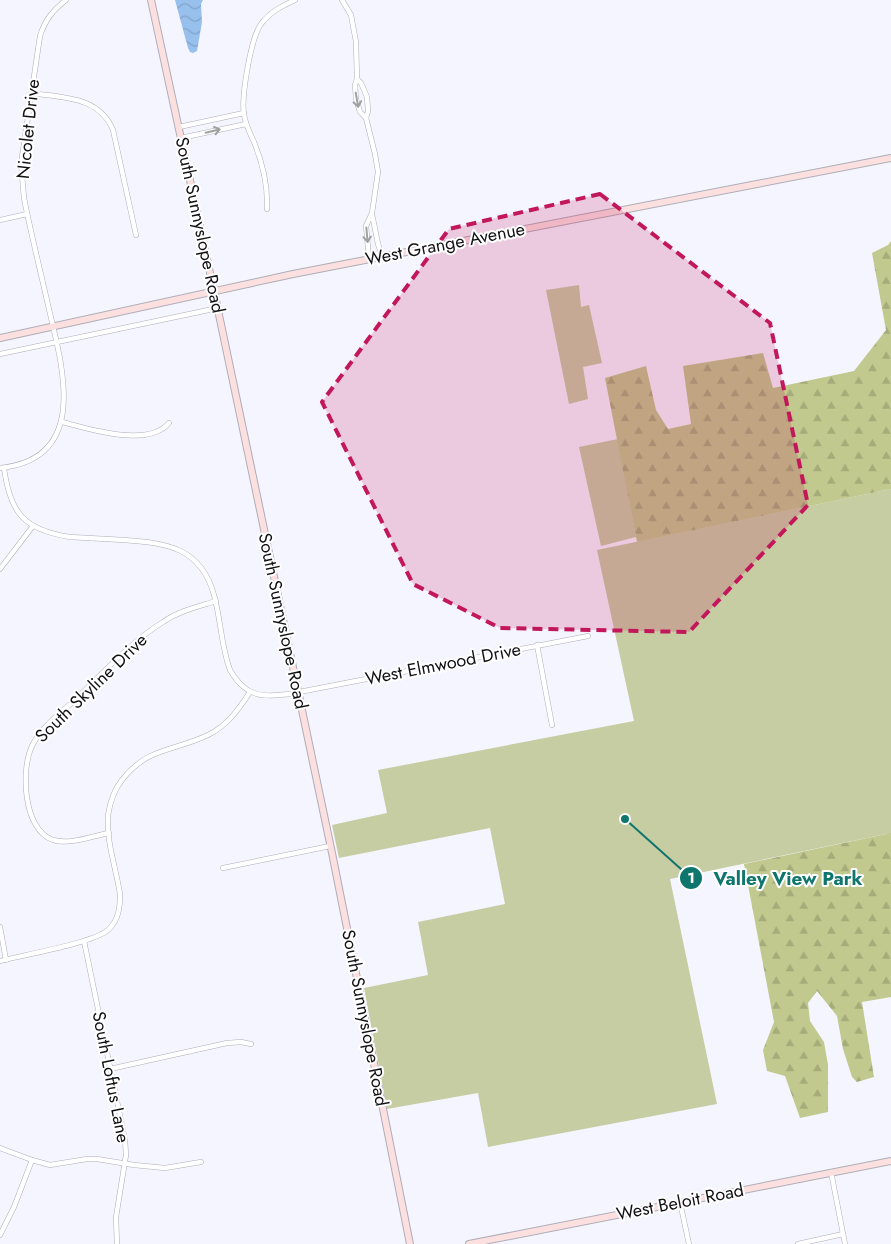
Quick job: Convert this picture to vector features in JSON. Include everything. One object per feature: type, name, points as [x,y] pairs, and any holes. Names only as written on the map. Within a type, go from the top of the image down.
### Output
[{"type":"street","name":"Nicolet Drive","points":[[62,422],[65,398],[62,372],[27,214],[21,172],[42,28],[51,13],[66,0]]},
{"type":"street","name":"South Sunnyslope Road","points":[[151,0],[218,308],[298,692],[410,1244]]},
{"type":"street","points":[[267,209],[268,196],[264,170],[246,124],[244,113],[247,72],[260,25],[273,11],[295,0]]},
{"type":"street","points":[[342,0],[351,15],[356,42],[356,99],[360,112],[366,118]]},
{"type":"street","points":[[357,79],[361,83],[367,97],[368,111],[366,118],[378,172],[372,214],[366,226],[369,258]]},
{"type":"street","points":[[32,94],[84,102],[95,107],[107,118],[113,130],[136,235]]},
{"type":"street","points":[[179,127],[244,113]]},
{"type":"street","points":[[181,138],[246,124]]},
{"type":"street","name":"West Grange Avenue","points":[[0,338],[369,258],[891,158]]},
{"type":"street","points":[[0,220],[27,214]]},
{"type":"street","points":[[372,214],[382,256]]},
{"type":"street","points":[[0,354],[218,308]]},
{"type":"street","points":[[0,961],[84,941],[100,936],[109,930],[119,913],[120,894],[109,833],[108,815],[113,796],[127,773],[149,756],[197,740],[217,730],[236,713],[250,692],[239,683],[230,670],[216,601],[210,583],[196,561],[181,550],[160,543],[55,535],[33,526],[20,514],[14,506],[7,488],[2,468],[24,464],[33,460],[55,438],[62,422],[110,434],[130,435],[156,432],[164,428],[168,423]]},
{"type":"street","points":[[0,569],[33,526]]},
{"type":"street","name":"South Skyline Drive","points":[[109,833],[58,841],[43,834],[35,825],[25,784],[25,767],[33,744],[48,726],[144,636],[161,623],[178,614],[216,601]]},
{"type":"street","name":"West Elmwood Drive","points":[[250,692],[267,696],[298,692],[588,636]]},
{"type":"street","points":[[537,646],[552,725]]},
{"type":"street","points":[[223,868],[330,846]]},
{"type":"street","points":[[0,927],[6,960]]},
{"type":"street","name":"South Loftus Lane","points":[[84,941],[125,1140],[124,1163],[117,1211],[117,1244]]},
{"type":"street","points":[[110,1069],[227,1043],[241,1042],[251,1044]]},
{"type":"street","points":[[0,1148],[50,1165],[92,1159],[166,1168],[201,1162]]},
{"type":"street","points":[[0,1236],[14,1207],[32,1160]]},
{"type":"street","name":"West Beloit Road","points":[[469,1244],[891,1161]]},
{"type":"street","points":[[831,1172],[845,1244]]},
{"type":"street","points":[[680,1202],[689,1244]]},
{"type":"street","points":[[798,1244],[844,1234]]},
{"type":"highlighted area","points":[[600,194],[770,323],[808,505],[689,632],[500,628],[413,584],[322,402],[449,229]]},
{"type":"green space","points":[[891,241],[891,489],[637,542],[605,378],[646,366],[656,410],[668,429],[691,424],[683,366],[763,353],[773,388],[854,371],[886,330],[872,253],[888,245]]},
{"type":"green space","points":[[579,285],[581,307],[589,305],[602,363],[583,367],[588,399],[569,404],[546,290]]},
{"type":"green space","points":[[618,439],[636,537],[601,546],[579,447]]},
{"type":"green space","points":[[891,489],[891,833],[670,879],[717,1104],[488,1147],[478,1093],[387,1109],[364,988],[428,975],[418,922],[505,904],[490,828],[339,858],[332,825],[387,813],[378,770],[634,721],[597,550]]},
{"type":"green space","points":[[891,833],[891,997],[862,1002],[874,1077],[857,1082],[852,1077],[843,1049],[837,1016],[817,991],[808,1003],[810,1021],[824,1042],[828,1065],[828,1112],[800,1118],[785,1076],[767,1071],[763,1050],[774,1022],[744,864]]},
{"type":"water","points":[[175,0],[203,0],[201,4],[202,22],[197,51],[193,53],[188,48]]},
{"type":"place","name":"Valley View Park","points":[[625,819]]}]
